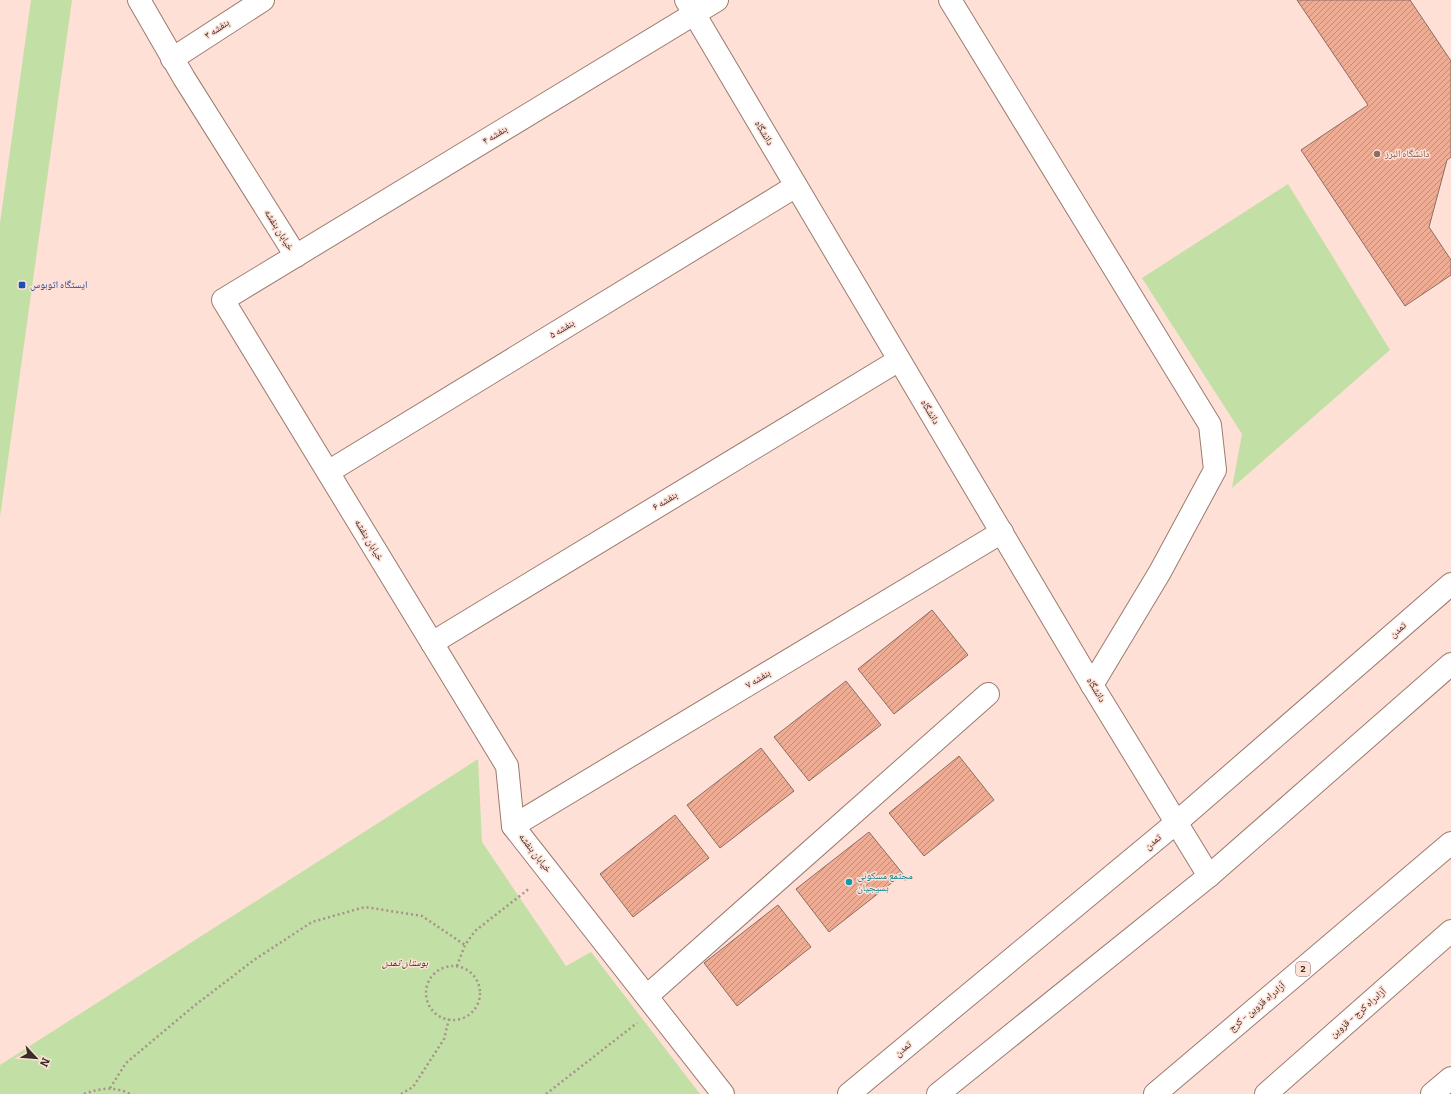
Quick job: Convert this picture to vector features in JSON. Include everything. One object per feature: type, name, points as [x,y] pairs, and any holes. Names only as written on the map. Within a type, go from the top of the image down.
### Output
[{"type":"main road","name":"خیابان بنفشه","points":[[139,0],[172,59],[296,256],[223,300],[507,766],[514,826],[724,1094]]},
{"type":"main road","name":"بنفشه ۳","points":[[172,59],[263,0]]},
{"type":"main road","name":"بنفشه ۴","points":[[296,256],[690,7],[717,0]]},
{"type":"main road","points":[[950,0],[1210,425],[1215,470],[1160,572],[1092,685]]},
{"type":"main road","name":"دانشگاه","points":[[690,7],[1092,685],[1209,876]]},
{"type":"main road","name":"بنفشه ۵","points":[[328,472],[796,186]]},
{"type":"main road","name":"بنفشه ۶","points":[[432,643],[899,360]]},
{"type":"main road","name":"بنفشه ۷","points":[[514,826],[1002,532]]},
{"type":"main road","name":"تمدن","points":[[849,1094],[1177,822],[1451,584]]},
{"type":"main road","points":[[938,1094],[1209,876],[1451,664]]},
{"type":"main road","points":[[651,1002],[988,694]]},
{"type":"main road","name":"آزادراه قزوین - کرج","points":[[1155,1094],[1451,843]]},
{"type":"main road","name":"آزادراه کرج - قزوین","points":[[1266,1094],[1451,931]]},
{"type":"main road","points":[[1432,1094],[1451,1078]]},
{"type":"path","points":[[457,966],[465,946],[475,931],[550,873]]},
{"type":"path","points":[[110,1088],[126,1063],[194,1006],[254,960],[312,922],[365,907],[422,916],[465,946]]},
{"type":"path","points":[[446,966],[457,966],[467,970],[475,977],[479,986],[480,996],[476,1007],[469,1014],[459,1019],[449,1019],[439,1016],[432,1009],[427,999],[427,989],[430,979],[437,971],[446,966]]},
{"type":"path","points":[[546,1094],[651,1002]]},
{"type":"path","points":[[401,1094],[414,1088],[444,1039],[449,1019]]},
{"type":"path","points":[[84,1094],[110,1088],[130,1094]]},
{"type":"green space","points":[[31,0],[72,0],[0,517],[0,223]]},
{"type":"green space","points":[[1288,184],[1390,350],[1232,488],[1242,434],[1142,278]]},
{"type":"green space","name":"بوستان تمدن","points":[[478,759],[482,842],[566,966],[591,952],[700,1094],[0,1094],[0,1065]]},
{"type":"building","name":"دانشگاه البرز","points":[[1297,0],[1410,0],[1451,61],[1451,157],[1447,160],[1429,227],[1451,260],[1451,275],[1405,306],[1301,150],[1368,105]]},
{"type":"building","points":[[932,610],[968,655],[894,714],[858,669]]},
{"type":"building","points":[[846,681],[881,725],[809,781],[774,737]]},
{"type":"building","points":[[761,748],[794,791],[720,848],[687,805]]},
{"type":"building","points":[[959,756],[994,800],[924,856],[889,813]]},
{"type":"building","points":[[675,815],[709,858],[633,917],[600,874]]},
{"type":"building","name":"مجتمع مسکونی بسیجیان","points":[[869,832],[903,874],[829,932],[796,889]]},
{"type":"building","points":[[778,905],[811,947],[737,1006],[704,963]]},
{"type":"place","name":"دانشگاه البرز","points":[[1377,154]]},
{"type":"place","name":"ایستگاه اتوبوس","points":[[22,285]]},
{"type":"place","name":"مجتمع مسکونی بسیجیان","points":[[849,882]]}]
